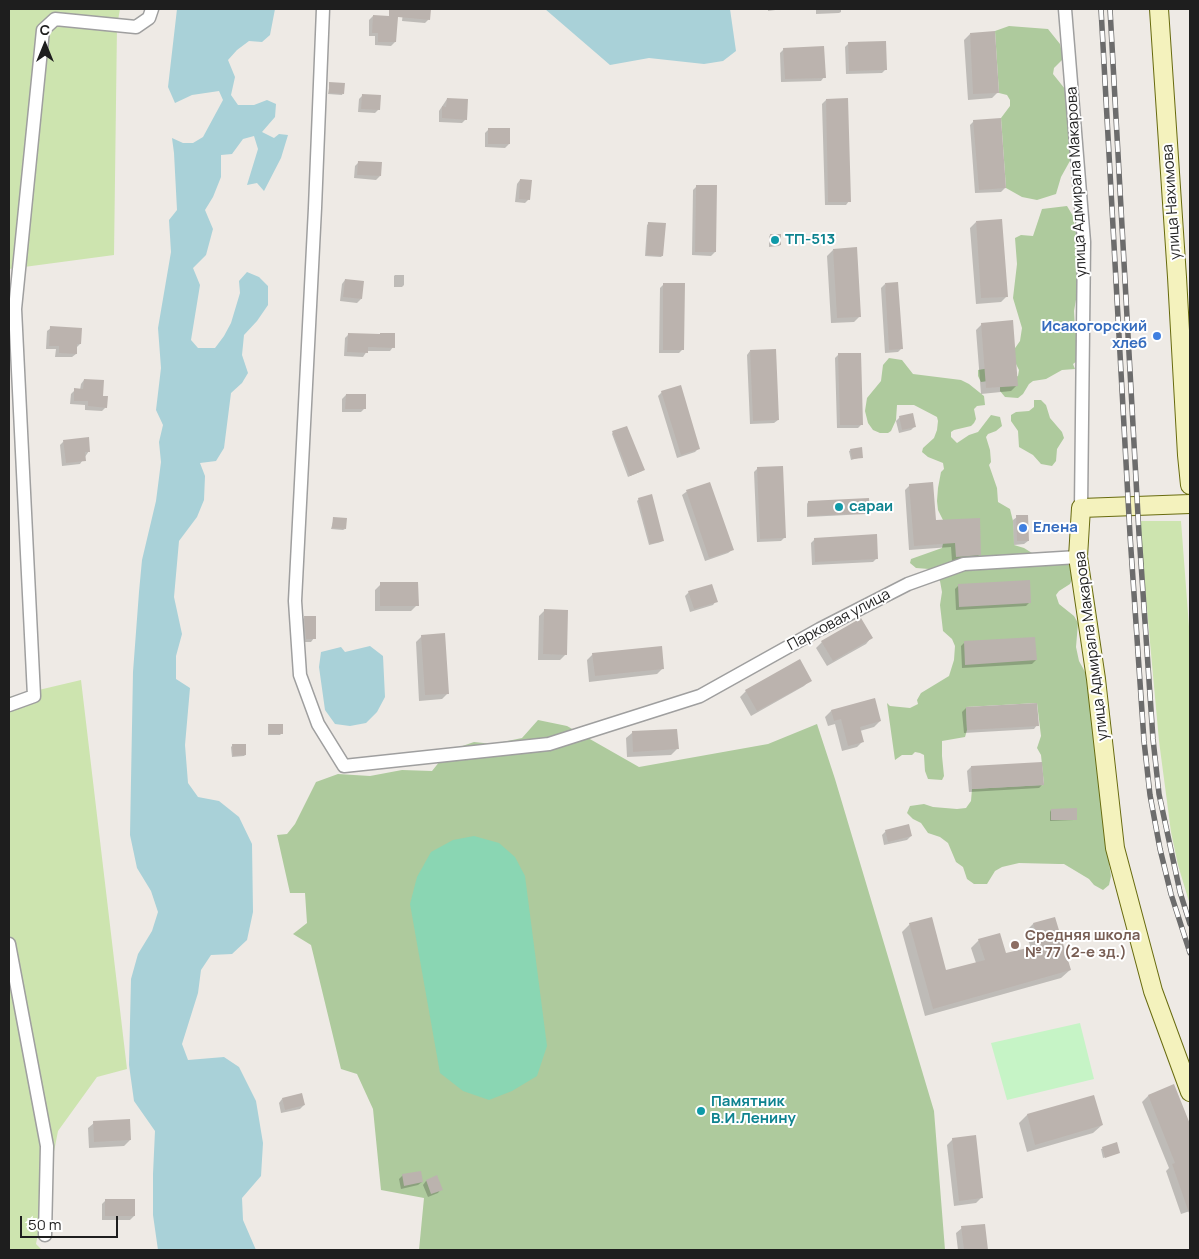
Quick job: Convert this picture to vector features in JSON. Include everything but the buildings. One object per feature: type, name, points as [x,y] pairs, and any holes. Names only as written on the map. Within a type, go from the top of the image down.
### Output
[{"type":"street","points":[[9,705],[34,696],[15,309],[43,30],[55,19],[136,28],[149,18],[152,9]]},
{"type":"street","name":"Парковая улица","points":[[323,9],[295,601],[300,675],[318,724],[344,766],[549,744],[700,696],[820,628],[908,584],[964,564],[1078,557]]},
{"type":"street","name":"улица Адмирала Макарова","points":[[1065,9],[1084,242],[1081,513],[1078,557],[1096,679],[1116,848],[1153,991],[1190,1092]]},
{"type":"street","name":"улица Нахимова","points":[[1159,9],[1190,485]]},
{"type":"street","points":[[1081,513],[1172,514],[1190,505]]},
{"type":"street","points":[[9,944],[47,1146],[45,1235]]},
{"type":"green space","points":[[9,9],[120,9],[117,26],[114,255],[9,269]]},
{"type":"green space","points":[[1009,26],[1048,29],[1060,44],[1062,53],[1062,60],[1054,68],[1053,74],[1065,89],[1071,159],[1061,177],[1056,194],[1037,200],[1022,197],[1006,188],[1001,118],[1010,106],[1010,100],[1007,95],[999,93],[995,31]]},
{"type":"green space","points":[[1067,206],[1073,216],[1077,239],[1077,294],[1074,311],[1078,340],[1077,361],[1073,364],[1075,369],[1062,370],[1046,379],[1033,381],[1018,398],[1005,397],[1000,391],[1000,385],[995,380],[981,382],[978,370],[990,368],[1013,378],[1018,376],[1019,370],[1013,358],[1013,351],[1020,341],[1022,328],[1013,298],[1017,264],[1015,238],[1021,235],[1033,236],[1042,209]]},
{"type":"green space","points":[[889,358],[902,360],[913,374],[961,380],[984,396],[985,405],[977,406],[974,409],[976,419],[974,423],[971,426],[954,430],[951,432],[951,437],[957,443],[969,435],[978,432],[991,415],[1000,417],[1002,426],[986,437],[990,450],[991,462],[989,465],[997,488],[998,502],[1010,509],[1013,521],[1014,545],[1032,553],[1061,553],[1069,563],[1072,571],[1072,580],[1070,584],[1056,595],[1059,604],[1074,616],[1078,623],[1076,647],[1079,661],[1090,681],[1113,855],[1109,863],[1111,876],[1109,885],[1103,890],[1064,864],[1019,863],[1002,867],[995,871],[987,884],[974,884],[967,879],[963,867],[956,862],[948,843],[940,837],[928,833],[921,823],[907,813],[910,806],[924,804],[933,807],[966,808],[971,801],[972,789],[1044,785],[1041,755],[1037,748],[1041,736],[1037,703],[966,707],[967,730],[965,737],[942,741],[944,776],[942,780],[928,779],[925,771],[924,755],[920,753],[915,752],[912,755],[902,755],[895,760],[887,703],[890,706],[910,708],[918,704],[917,700],[921,693],[949,676],[954,660],[955,646],[952,639],[943,631],[940,581],[929,569],[916,568],[910,563],[911,559],[942,548],[944,539],[944,522],[938,510],[937,501],[941,472],[944,469],[943,463],[928,457],[922,452],[923,448],[934,438],[937,430],[937,417],[914,405],[897,405],[896,420],[891,431],[880,433],[873,430],[868,423],[865,411],[867,398],[881,381],[883,365]]},
{"type":"green space","points":[[1034,400],[1041,400],[1046,405],[1050,418],[1062,432],[1064,438],[1057,449],[1056,461],[1052,466],[1041,464],[1033,455],[1019,447],[1018,431],[1011,421],[1011,415],[1016,412],[1029,411],[1034,407]]},
{"type":"green space","points":[[1139,521],[1181,521],[1190,640],[1190,905],[1178,865],[1171,832],[1159,741]]},
{"type":"green space","points":[[81,680],[127,1069],[97,1077],[58,1131],[36,1244],[42,1250],[9,1250],[9,697]]},
{"type":"green space","points":[[538,720],[567,726],[639,767],[768,744],[817,724],[934,1111],[945,1250],[419,1250],[424,1198],[381,1190],[373,1109],[357,1074],[341,1069],[311,945],[293,934],[307,923],[305,893],[290,893],[277,835],[287,834],[295,824],[316,782],[338,774],[370,776],[402,770],[432,771],[448,751],[474,742],[493,744],[522,738]]},
{"type":"green space","points":[[474,836],[499,843],[515,857],[525,876],[547,1046],[537,1076],[512,1091],[489,1100],[463,1091],[440,1073],[410,904],[417,877],[431,852],[453,840]]},
{"type":"green space","points":[[1080,1023],[1094,1079],[1007,1100],[991,1043]]},
{"type":"water","points":[[177,9],[275,9],[270,35],[262,42],[249,41],[228,60],[235,77],[231,95],[238,105],[254,105],[267,100],[276,104],[275,117],[262,132],[274,138],[279,134],[288,135],[281,158],[264,191],[257,183],[247,185],[258,149],[254,136],[243,139],[232,154],[221,155],[221,177],[213,197],[205,210],[213,229],[206,255],[193,268],[200,285],[191,340],[198,348],[215,348],[231,323],[240,293],[239,281],[247,272],[259,277],[268,286],[268,305],[244,335],[242,355],[248,373],[242,383],[231,393],[224,448],[216,461],[200,463],[205,476],[204,500],[197,517],[179,541],[174,597],[182,634],[176,656],[176,679],[190,688],[185,745],[188,783],[198,797],[219,801],[239,817],[252,844],[253,912],[247,940],[232,954],[211,955],[201,970],[198,993],[182,1044],[188,1060],[224,1057],[239,1067],[256,1101],[263,1143],[261,1176],[242,1198],[243,1220],[256,1250],[158,1250],[153,1215],[155,1131],[134,1101],[129,1065],[131,979],[138,954],[152,931],[158,912],[151,891],[137,868],[130,835],[133,672],[139,592],[142,560],[156,501],[161,462],[159,442],[163,425],[156,410],[161,368],[158,328],[171,252],[169,220],[177,210],[172,138],[183,143],[193,143],[203,137],[223,100],[219,91],[192,95],[175,103],[168,87]]},
{"type":"water","points":[[545,9],[730,9],[736,51],[723,61],[704,64],[649,58],[610,65]]},
{"type":"water","points":[[370,646],[383,656],[385,697],[377,712],[366,723],[350,726],[335,724],[325,710],[319,667],[321,652],[341,647],[345,652]]},
{"type":"railway","points":[[1101,9],[1130,535],[1144,741],[1150,795],[1160,849],[1171,894],[1190,953]]},
{"type":"railway","points":[[1110,9],[1139,534],[1153,739],[1159,794],[1180,892],[1190,924]]},
{"type":"place","name":"ТП-513","points":[[775,240]]},
{"type":"place","name":"Исакогорский хлеб","points":[[1157,336]]},
{"type":"place","name":"сараи","points":[[839,507]]},
{"type":"place","name":"Елена","points":[[1023,528]]},
{"type":"place","name":"Средняя школа № 77 (2-е зд.)","points":[[1015,945]]},
{"type":"place","name":"Памятник В.И.Ленину","points":[[701,1111]]}]
